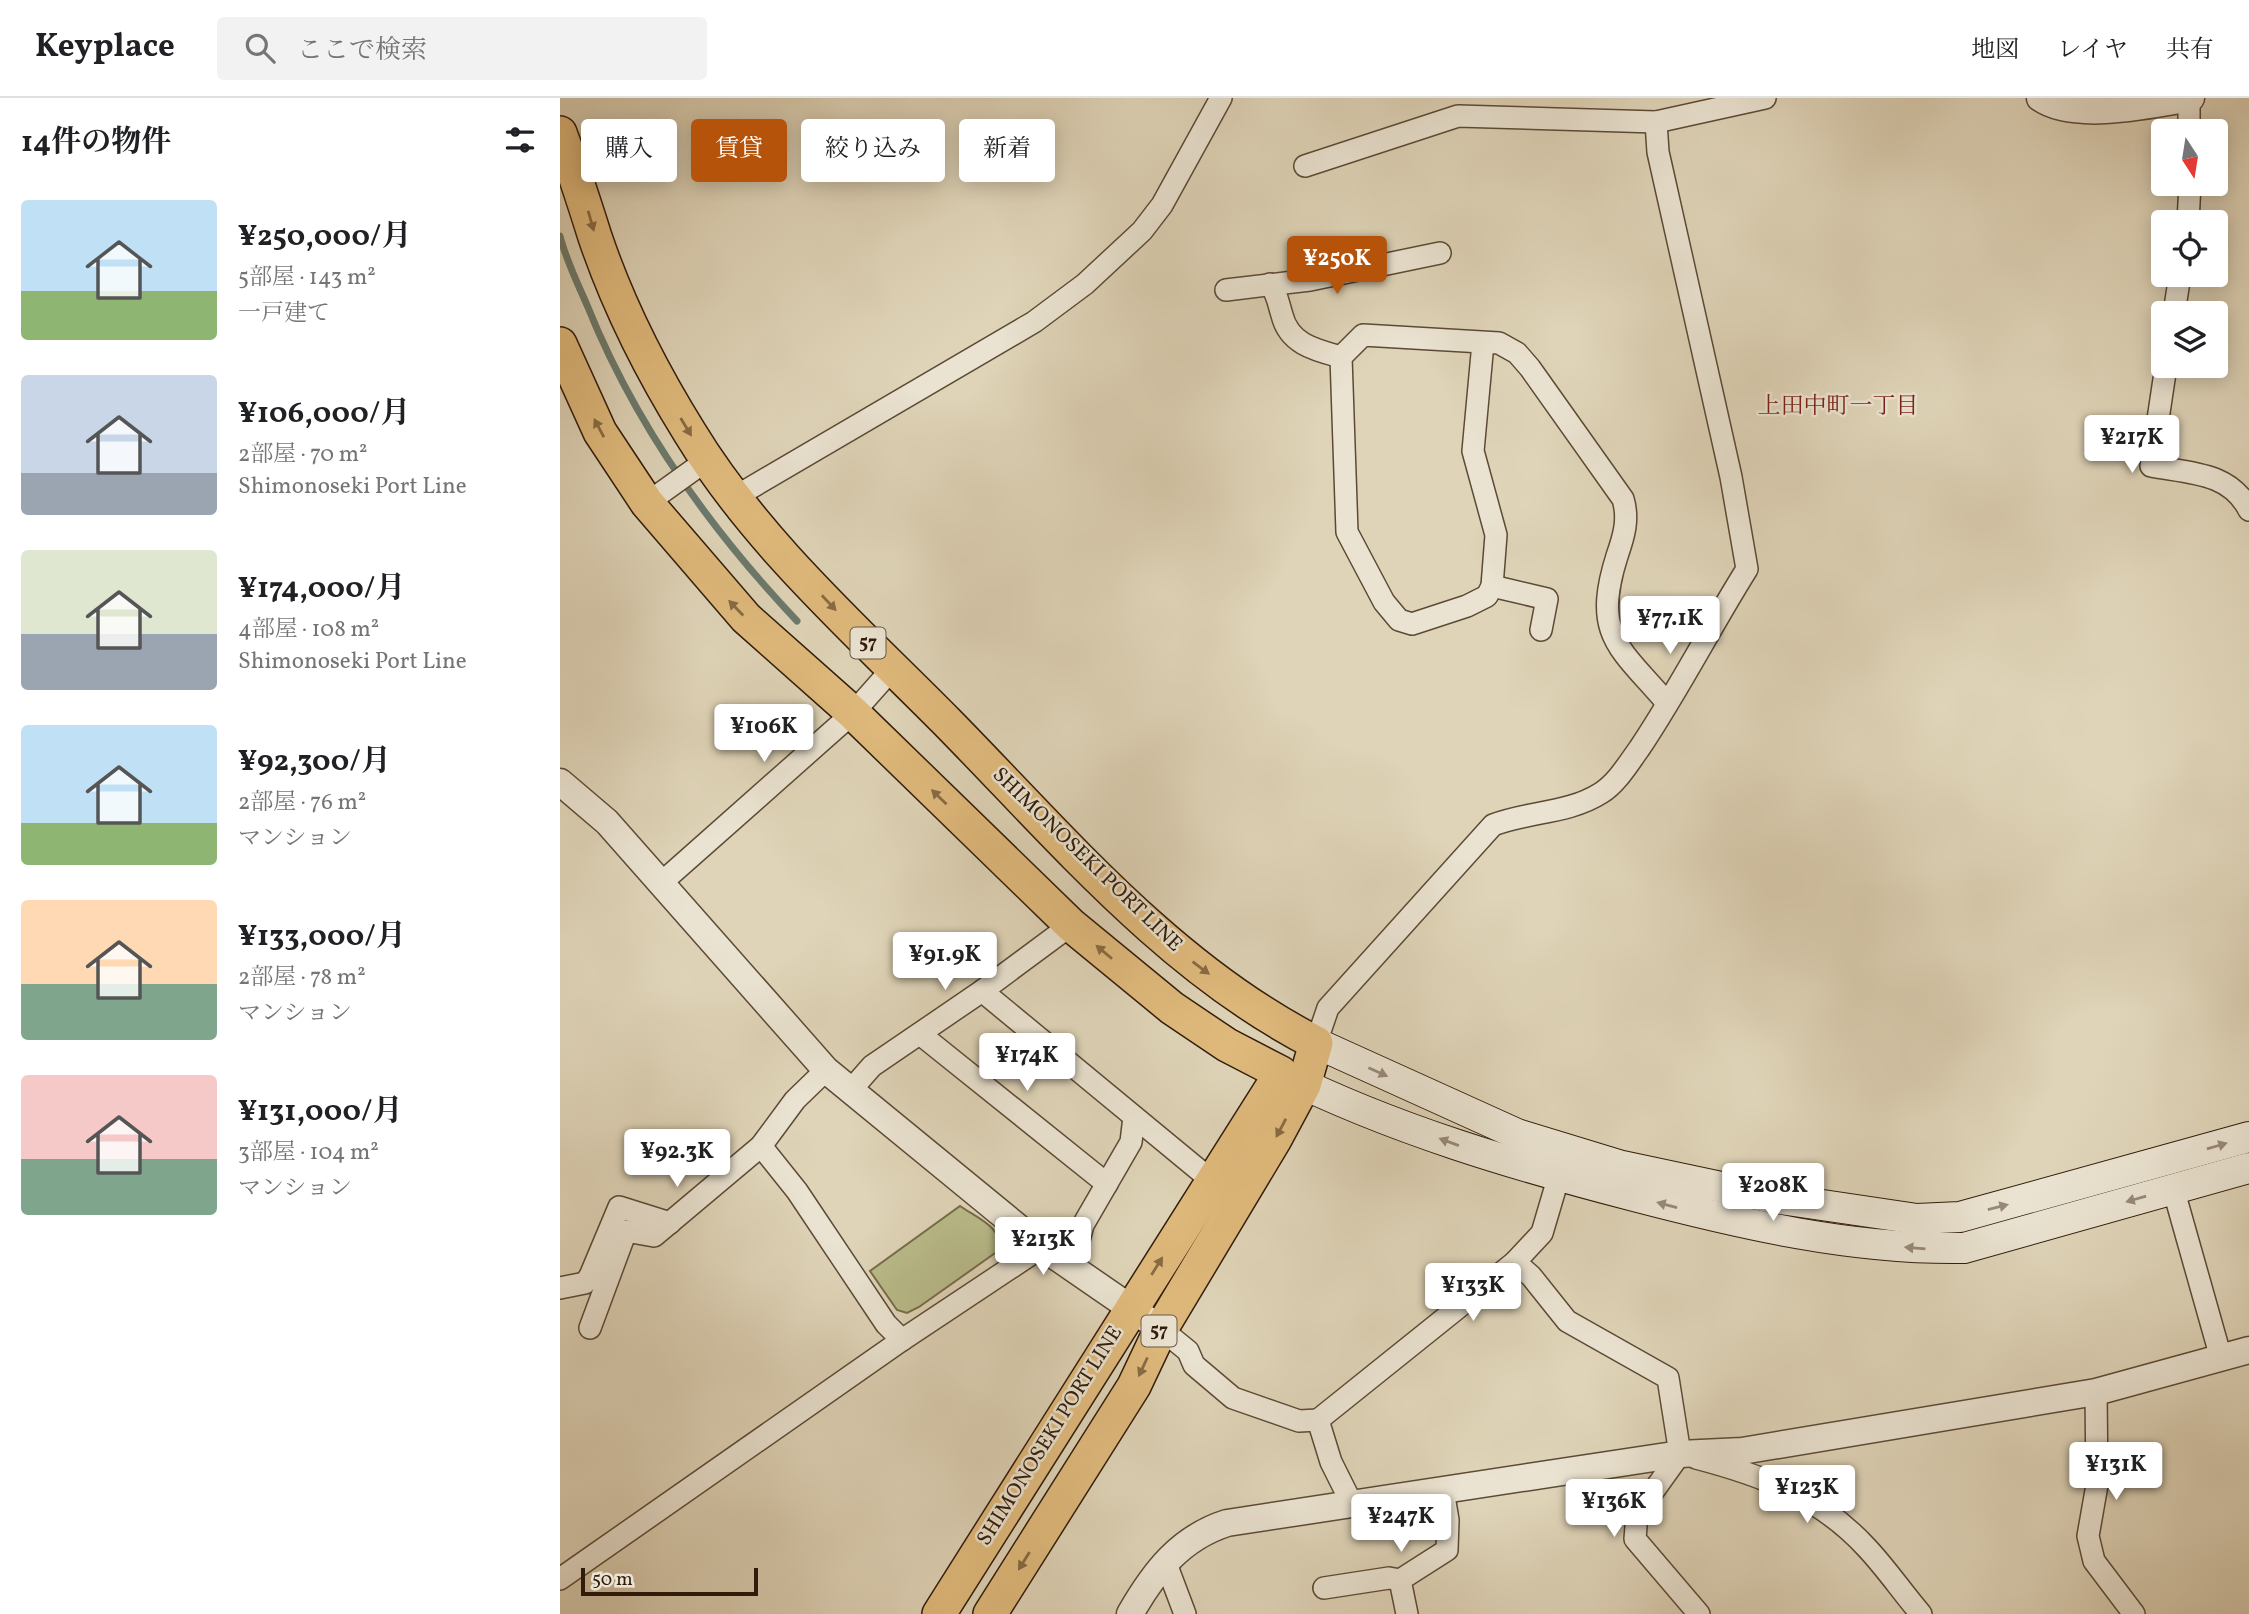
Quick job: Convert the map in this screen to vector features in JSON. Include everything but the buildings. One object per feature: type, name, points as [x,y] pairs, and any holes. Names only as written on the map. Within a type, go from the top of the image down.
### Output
[{"type":"main road","name":"SHIMONOSEKI PORT LINE","points":[[560,133],[568,186],[595,237],[639,342],[700,465],[735,497],[796,567],[893,668],[1154,931],[1279,1024],[1316,1043],[1293,1079],[1211,1180],[939,1614]]},
{"type":"main road","points":[[560,344],[600,432],[657,496],[746,618],[853,713],[1071,925],[1172,1008],[1227,1045],[1293,1079],[1458,1145],[1562,1163],[1622,1166],[1768,1197],[1917,1219],[1960,1217],[2249,1137]]},
{"type":"main road","points":[[1316,1043],[1517,1134],[1562,1163],[1720,1218],[1872,1244],[1927,1249],[1964,1248],[2008,1238],[2249,1168]]},
{"type":"main road","name":"SHIMONOSEKI PORT LINE","points":[[990,1614],[1134,1386],[1161,1329],[1275,1139],[1293,1079]]},
{"type":"street","points":[[735,497],[1034,322],[1085,284],[1142,231],[1162,205],[1221,98]]},
{"type":"street","points":[[1305,166],[1458,116],[1656,122],[1765,98]]},
{"type":"street","points":[[2039,98],[2060,107],[2089,110],[2190,98],[2189,119]]},
{"type":"street","points":[[1316,1043],[1328,1008],[1493,825],[1515,817],[1572,808],[1602,793],[1623,771],[1667,703],[1746,569],[1731,477],[1658,152],[1656,122]]},
{"type":"street","points":[[1226,290],[1270,285],[1440,253]]},
{"type":"street","points":[[1270,285],[1278,295],[1282,318],[1298,342],[1311,349],[1340,356]]},
{"type":"street","points":[[1483,343],[1473,451],[1496,535],[1492,586],[1487,596],[1468,606],[1412,624],[1399,621],[1384,602],[1347,532],[1340,356],[1363,335],[1499,343],[1517,353],[1530,368],[1623,499],[1628,515],[1605,604],[1607,621],[1620,648],[1667,703]]},
{"type":"street","points":[[2164,378],[2151,467],[2215,477],[2226,482],[2243,498],[2249,510]]},
{"type":"street","points":[[657,496],[700,465]]},
{"type":"street","points":[[1492,586],[1547,599],[1541,630]]},
{"type":"street","points":[[660,884],[853,713],[893,668]]},
{"type":"street","points":[[560,782],[607,822],[826,1070],[1042,1247],[1161,1329],[1188,1351],[1194,1365],[1233,1398],[1298,1421],[1318,1420],[1515,1262],[1542,1233],[1562,1163]]},
{"type":"street","points":[[850,1091],[872,1066],[982,991],[1071,925]]},
{"type":"street","points":[[982,991],[1211,1180]]},
{"type":"street","points":[[920,1034],[1107,1184]]},
{"type":"street","points":[[590,1328],[626,1231],[654,1236],[761,1146],[795,1100],[826,1070]]},
{"type":"street","points":[[1072,1268],[1083,1226],[1130,1142],[1134,1117]]},
{"type":"street","points":[[761,1146],[797,1191],[886,1324],[902,1340]]},
{"type":"street","points":[[2173,1188],[2221,1358]]},
{"type":"street","points":[[560,1288],[585,1283],[619,1207],[670,1223]]},
{"type":"street","points":[[560,1579],[902,1340],[1042,1247]]},
{"type":"street","points":[[1515,1262],[1531,1276],[1567,1321],[1668,1378],[1680,1454],[1637,1514],[1635,1539],[1699,1614]]},
{"type":"street","points":[[1130,1614],[1166,1561],[1180,1546],[1209,1529],[1227,1523],[1680,1454],[1742,1451],[2096,1392],[2249,1349]]},
{"type":"street","points":[[2096,1392],[2097,1485],[2088,1536],[2094,1561],[2134,1614]]},
{"type":"street","points":[[1318,1420],[1331,1462],[1352,1504]]},
{"type":"street","points":[[1680,1454],[1780,1483],[1826,1512],[1867,1547],[1921,1614]]},
{"type":"street","points":[[1324,1588],[1389,1578],[1400,1580],[1447,1550],[1448,1520],[1443,1490]]},
{"type":"street","points":[[1166,1561],[1185,1614]]},
{"type":"street","points":[[1400,1580],[1407,1614]]},
{"type":"green space","points":[[960,1206],[994,1230],[999,1243],[998,1251],[919,1307],[907,1313],[897,1310],[870,1271]]},
{"type":"waterway","points":[[560,236],[565,254],[606,349],[651,433],[705,512],[797,621]]},
{"type":"district","name":"上田中町一丁目","points":[[1838,407]]}]
